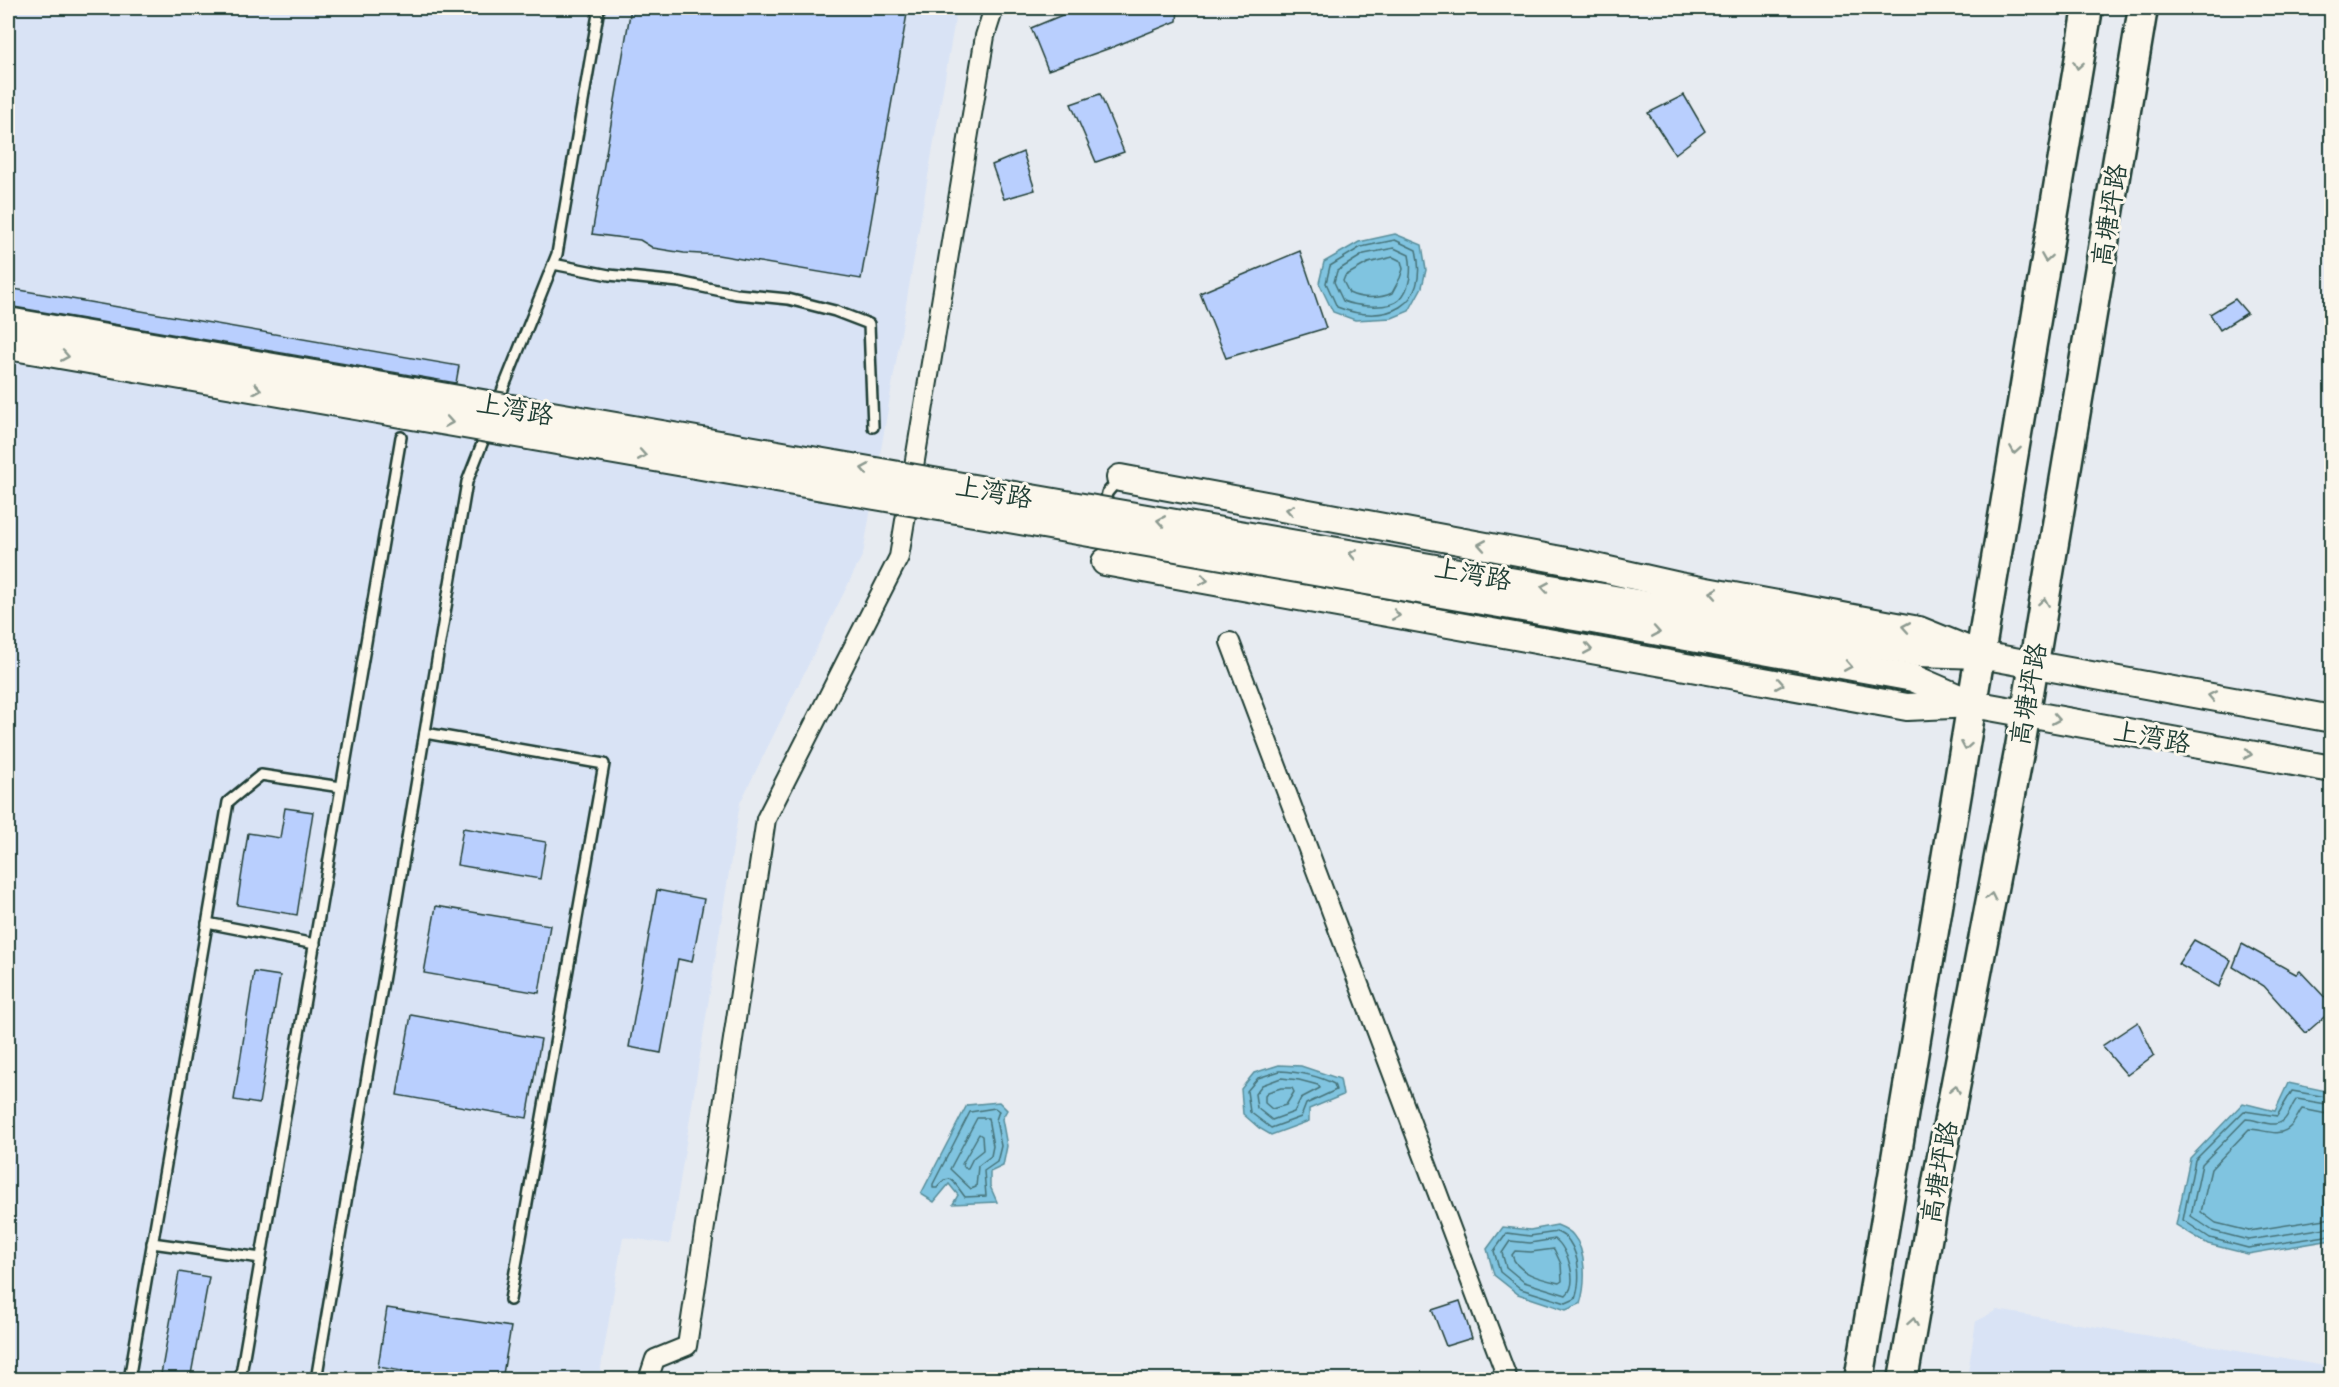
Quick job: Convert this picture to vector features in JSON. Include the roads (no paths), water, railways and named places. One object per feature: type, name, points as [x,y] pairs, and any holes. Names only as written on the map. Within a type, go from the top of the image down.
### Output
[{"type":"main road","name":"高塘坪路","points":[[1859,1380],[2088,8]]},
{"type":"main road","name":"高塘坪路","points":[[1903,1380],[1940,1166],[2026,713],[2143,8]]},
{"type":"main road","name":"上湾路","points":[[8,321],[1601,609],[1913,678],[1973,704]]},
{"type":"main road","name":"上湾路","points":[[8,346],[1601,609],[1917,652],[1981,655],[2331,718]]},
{"type":"main road","name":"上湾路","points":[[1120,478],[1566,561],[1679,586],[1919,630],[1981,655]]},
{"type":"main road","name":"上湾路","points":[[1101,552],[1907,706],[1973,704],[2331,769]]},
{"type":"street","points":[[648,1380],[655,1359],[687,1346],[766,819],[899,557],[985,36],[994,8]]},
{"type":"street","points":[[1230,642],[1508,1380]]},
{"type":"lane","points":[[316,1380],[467,482],[557,254],[599,8]]},
{"type":"lane","points":[[553,264],[609,275],[679,282],[736,294],[788,299],[835,311],[869,324],[873,427]]},
{"type":"lane","points":[[240,1380],[401,437]]},
{"type":"lane","points":[[1101,552],[1107,493],[1120,478]]},
{"type":"lane","points":[[425,733],[604,764],[510,1300]]},
{"type":"lane","points":[[129,1380],[228,802],[261,775],[341,787]]},
{"type":"lane","points":[[207,923],[315,944]]},
{"type":"lane","points":[[152,1243],[261,1258]]},
{"type":"water","points":[[1395,234],[1422,245],[1426,270],[1422,287],[1409,311],[1392,318],[1355,320],[1333,312],[1319,283],[1324,262],[1359,242]]},
{"type":"water","points":[[1279,1065],[1301,1066],[1340,1079],[1343,1095],[1309,1109],[1309,1121],[1271,1135],[1243,1114],[1241,1089],[1254,1073]]},
{"type":"water","points":[[2288,1083],[2331,1092],[2331,1240],[2248,1254],[2208,1244],[2176,1225],[2190,1158],[2243,1103],[2275,1111]]},
{"type":"water","points":[[999,1102],[1007,1110],[1002,1119],[1007,1146],[1003,1166],[990,1172],[990,1186],[997,1202],[953,1204],[958,1195],[949,1184],[934,1202],[921,1194],[967,1105]]},
{"type":"water","points":[[1557,1225],[1570,1232],[1578,1242],[1584,1268],[1580,1304],[1566,1310],[1518,1294],[1494,1275],[1487,1249],[1503,1227],[1530,1230]]}]
